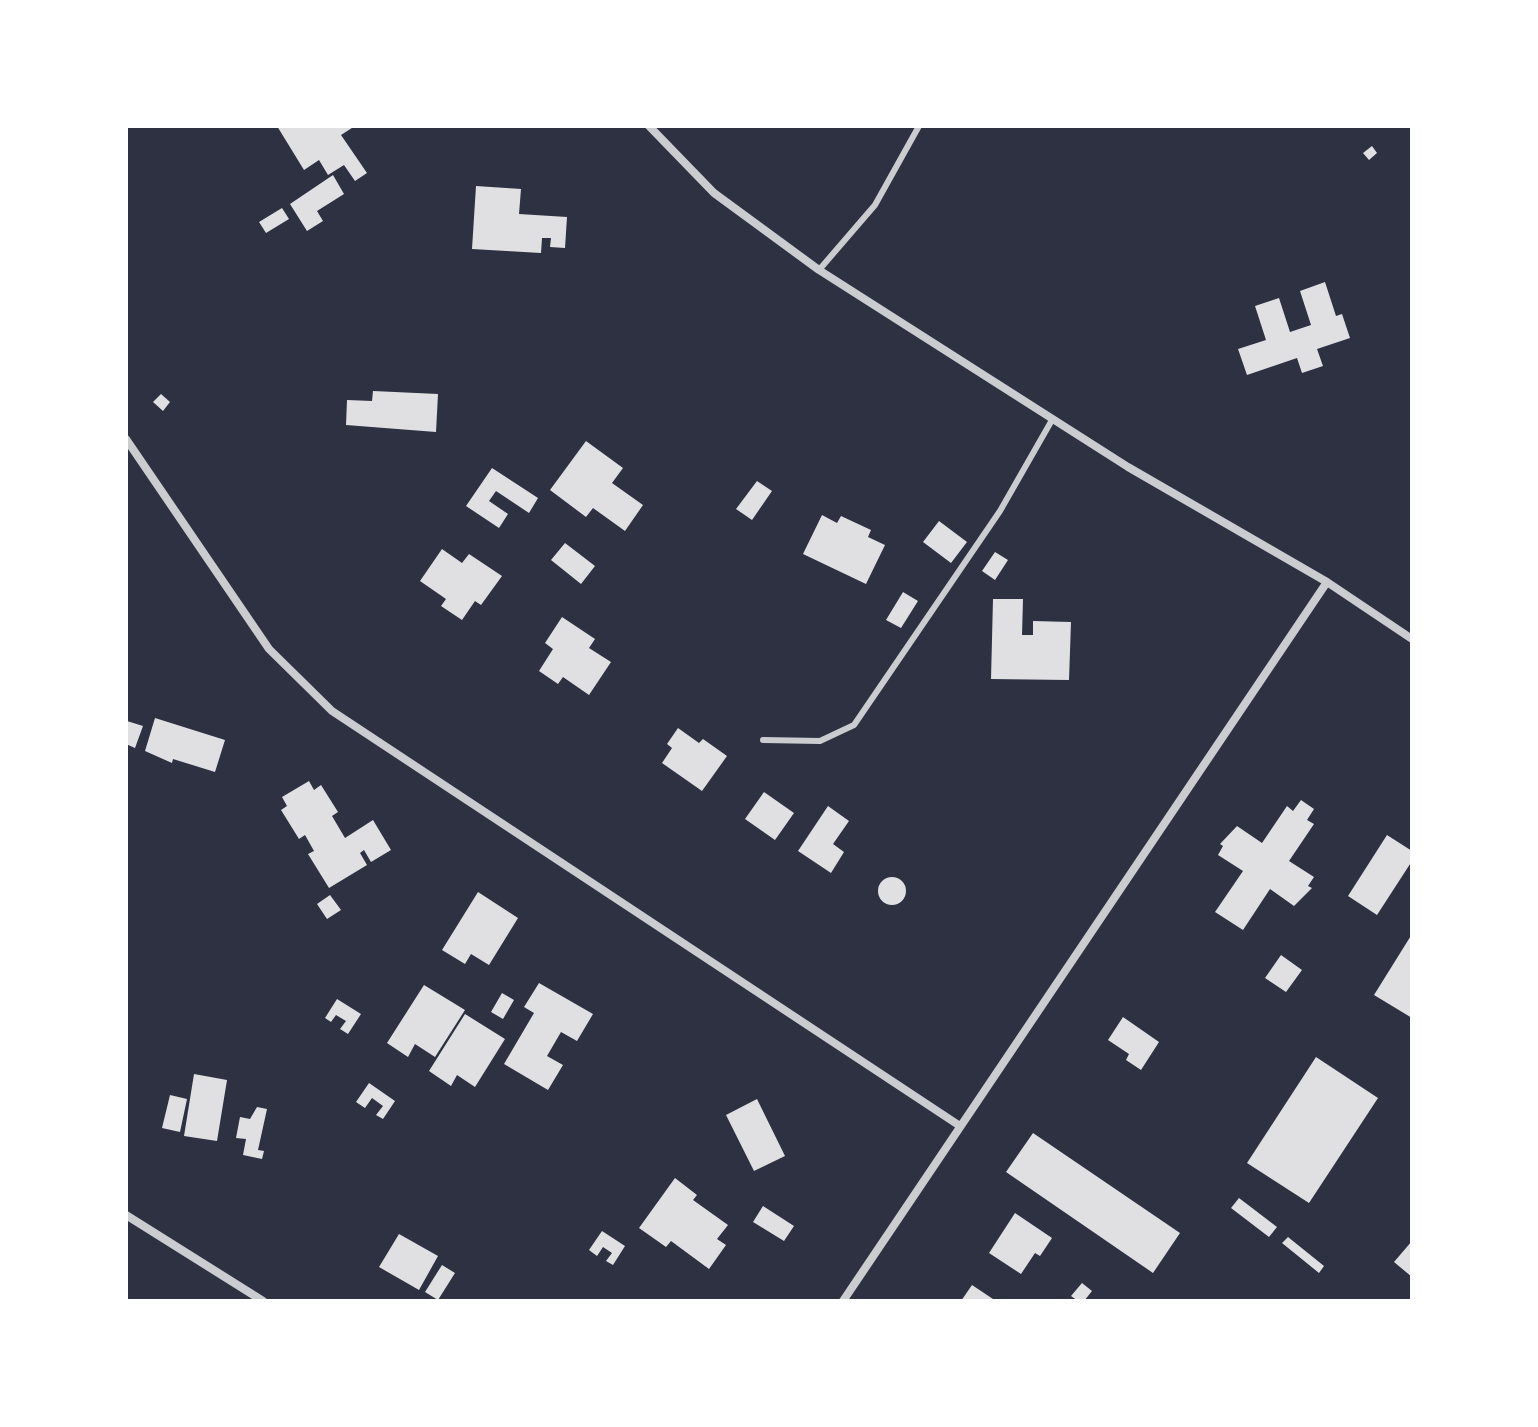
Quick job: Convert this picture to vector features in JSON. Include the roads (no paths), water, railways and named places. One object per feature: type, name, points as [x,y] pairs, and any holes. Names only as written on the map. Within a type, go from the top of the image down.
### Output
[{"type":"street","points":[[649,126],[714,193],[819,270],[1052,420],[1327,582],[1412,639]]},
{"type":"street","points":[[126,439],[269,649],[322,703],[378,744],[960,1126]]},
{"type":"street","points":[[843,1301],[1327,582]]},
{"type":"street","points":[[126,1215],[263,1301]]},
{"type":"lane","points":[[819,270],[875,205],[919,126]]},
{"type":"lane","points":[[763,740],[820,741],[854,725],[1000,511],[1052,420]]}]
